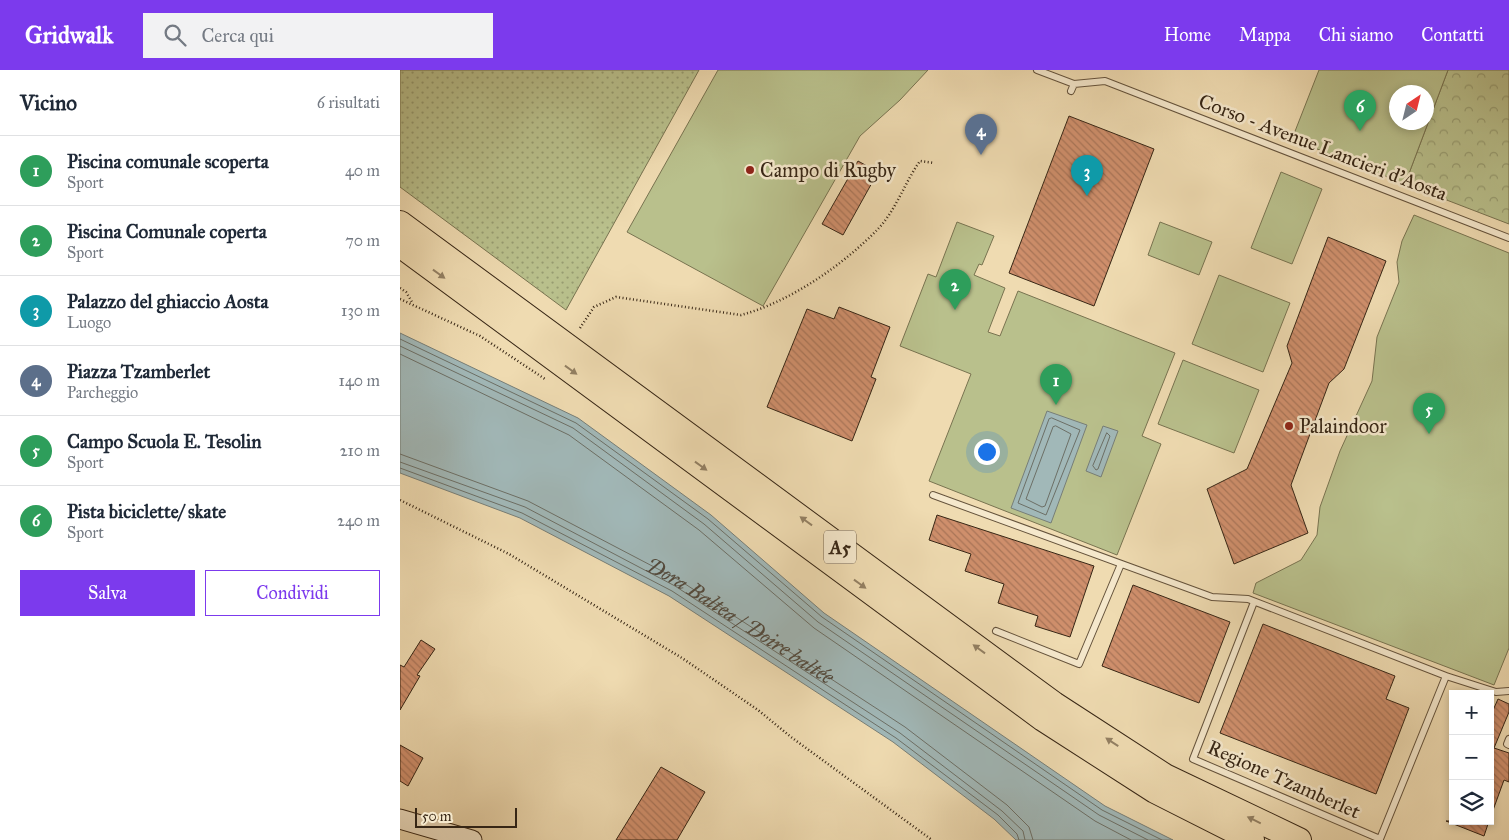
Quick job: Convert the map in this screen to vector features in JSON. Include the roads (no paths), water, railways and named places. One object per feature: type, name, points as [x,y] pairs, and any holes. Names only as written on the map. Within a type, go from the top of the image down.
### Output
[{"type":"highway","name":"A5","points":[[400,223],[1054,704],[1166,776],[1298,840]]},
{"type":"highway","name":"A5","points":[[400,245],[1043,719],[1155,791],[1252,840]]},
{"type":"main road","points":[[400,820],[472,840]]},
{"type":"lane","points":[[1037,70],[1074,84],[1071,91]]},
{"type":"lane","name":"Corso - Avenue Lancieri d'Aosta","points":[[1074,84],[1105,81],[1509,238]]},
{"type":"lane","points":[[933,495],[1212,597],[1248,599],[1446,676],[1496,692],[1509,691]]},
{"type":"lane","points":[[996,631],[1079,664],[1121,564]]},
{"type":"lane","name":"Regione Tzamberlet","points":[[1254,602],[1193,759],[1380,839],[1446,676]]},
{"type":"lane","points":[[1509,739],[1507,744],[1509,744]]},
{"type":"water","name":"Dora Baltea / Doire baltée","points":[[400,333],[578,418],[711,515],[824,613],[1105,806],[1173,840],[1016,840],[994,819],[893,742],[669,596],[520,518],[400,473]]},
{"type":"water","points":[[1047,411],[1087,425],[1051,523],[1011,508]]},
{"type":"water","points":[[1103,426],[1118,431],[1101,477],[1086,471]]},
{"type":"place","name":"Pista biciclette/ skate","points":[[1360,131]]},
{"type":"place","name":"Piazza Tzamberlet","points":[[981,155]]},
{"type":"place","name":"Campo di Rugby","points":[[750,170]]},
{"type":"place","name":"Palazzo del ghiaccio Aosta","points":[[1087,196]]},
{"type":"place","name":"Piscina Comunale coperta","points":[[955,310]]},
{"type":"place","name":"Piscina comunale scoperta","points":[[1056,405]]},
{"type":"place","name":"Palaindoor","points":[[1289,426]]},
{"type":"place","name":"Campo Scuola E. Tesolin","points":[[1429,434]]}]
